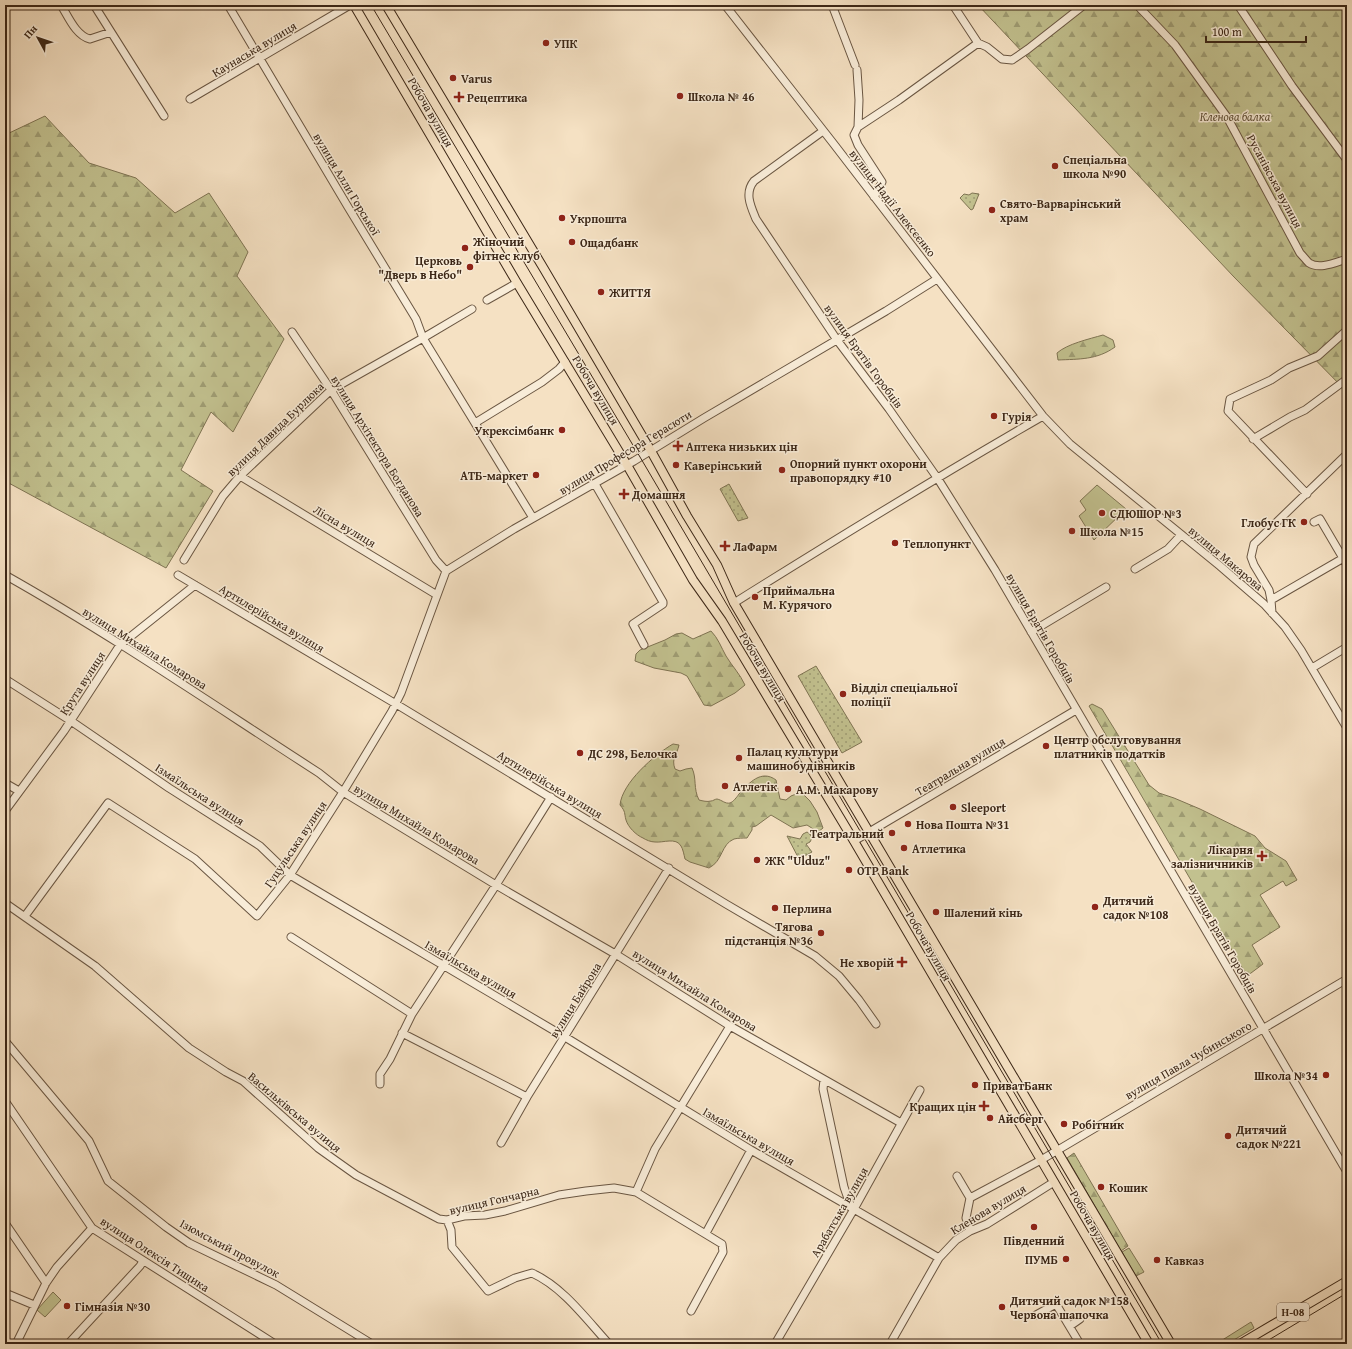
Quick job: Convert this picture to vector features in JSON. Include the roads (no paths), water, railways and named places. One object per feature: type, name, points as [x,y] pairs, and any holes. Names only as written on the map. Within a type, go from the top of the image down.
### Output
[{"type":"main road","name":"Робоча вулиця","points":[[354,5],[627,465],[693,580],[722,621],[854,841],[1149,1344]]},
{"type":"main road","name":"Робоча вулиця","points":[[386,5],[651,451],[687,516],[717,565],[734,603],[1171,1344]]},
{"type":"main road","name":"Н-08","points":[[1240,1344],[1347,1281]]},
{"type":"street","points":[[60,5],[74,26],[87,38],[90,39],[111,32]]},
{"type":"street","points":[[94,5],[164,116]]},
{"type":"street","name":"вулиця Алли Горської","points":[[228,5],[416,319],[423,338],[533,518]]},
{"type":"street","name":"Каунаська вулиця","points":[[190,100],[350,5]]},
{"type":"street","name":"вулиця Надії Алексєєнко","points":[[725,5],[1043,416]]},
{"type":"street","points":[[832,5],[856,68],[859,100],[858,127],[854,135],[858,145],[882,182],[874,197]]},
{"type":"street","points":[[953,5],[978,43],[987,47],[1002,59],[1012,60],[1084,5]]},
{"type":"street","name":"Русанівська вулиця","points":[[1137,5],[1175,45],[1227,117],[1300,253],[1309,263],[1317,265],[1330,264],[1347,259]]},
{"type":"street","points":[[1238,5],[1292,86],[1347,160]]},
{"type":"street","points":[[858,127],[978,43]]},
{"type":"street","name":"вулиця Братів Горобців","points":[[823,131],[754,181],[750,186],[750,206],[756,219],[837,340],[889,409],[938,479],[995,570],[1264,1029],[1344,1160],[1347,1172]]},
{"type":"street","name":"вулиця Професора Герасюти","points":[[446,571],[533,518],[651,451],[937,279]]},
{"type":"street","points":[[487,300],[517,282]]},
{"type":"street","name":"вулиця Давида Бурлюка","points":[[184,560],[223,496],[240,476],[331,390],[472,309]]},
{"type":"street","points":[[1306,494],[1228,411],[1230,399],[1271,380],[1289,368],[1318,356],[1347,330]]},
{"type":"street","name":"вулиця Архітектора Богданова","points":[[292,332],[331,390],[436,560],[446,571]]},
{"type":"street","points":[[475,423],[542,382],[559,370],[565,362]]},
{"type":"street","points":[[1253,439],[1305,410],[1347,379]]},
{"type":"street","points":[[734,603],[844,534],[938,479],[968,459],[1043,416]]},
{"type":"street","name":"вулиця Макарова","points":[[1043,416],[1070,444],[1253,594],[1272,613],[1293,638],[1347,728]]},
{"type":"street","points":[[1272,613],[1269,590],[1251,557],[1254,544],[1347,454]]},
{"type":"street","name":"Лісна вулиця","points":[[240,476],[437,595]]},
{"type":"street","points":[[595,484],[663,602],[663,604],[633,624],[644,645]]},
{"type":"street","points":[[1314,522],[1320,519],[1345,558],[1347,566]]},
{"type":"street","points":[[1135,569],[1168,549],[1181,535]]},
{"type":"street","points":[[1271,600],[1345,558]]},
{"type":"street","points":[[396,704],[446,571]]},
{"type":"street","name":"вулиця Михайла Комарова","points":[[5,575],[120,645],[320,773],[343,792],[496,885],[617,955],[730,1026],[901,1123]]},
{"type":"street","name":"Артилерійська вулиця","points":[[178,575],[815,956],[839,976],[876,1024]]},
{"type":"street","name":"Крута вулиця","points":[[5,811],[71,721],[120,645],[195,585]]},
{"type":"street","points":[[1031,632],[1106,587]]},
{"type":"street","points":[[1312,668],[1347,647]]},
{"type":"street","name":"Ізмаїльська вулиця","points":[[5,679],[71,721],[169,788],[260,846],[290,875],[565,1037],[750,1150],[939,1258]]},
{"type":"street","name":"Гуцульська вулиця","points":[[25,916],[108,804],[195,859],[257,916],[290,875],[343,792],[396,704]]},
{"type":"street","name":"Театральна вулиця","points":[[854,841],[1076,710]]},
{"type":"street","points":[[5,783],[19,791]]},
{"type":"street","points":[[380,1084],[380,1074],[390,1059],[412,1014],[551,797]]},
{"type":"street","name":"вулиця Байрона","points":[[502,1143],[527,1097],[617,955],[669,868]]},
{"type":"street","name":"Васильківська вулиця","points":[[5,903],[96,966],[189,1048],[243,1081],[318,1148],[356,1175],[439,1219],[447,1220]]},
{"type":"street","points":[[290,937],[412,1014]]},
{"type":"street","name":"вулиця Павла Чубинського","points":[[970,1198],[1041,1160],[1347,979]]},
{"type":"street","points":[[636,1192],[655,1149],[730,1026]]},
{"type":"street","points":[[402,1034],[527,1097]]},
{"type":"street","name":"Ізюмський провулок","points":[[5,1042],[89,1141],[108,1181],[166,1227],[190,1243],[276,1285],[372,1344]]},
{"type":"street","points":[[824,1080],[824,1097],[844,1187],[852,1208]]},
{"type":"street","name":"Арабатська вулиця","points":[[775,1344],[920,1090]]},
{"type":"street","name":"вулиця Олексія Тищика","points":[[5,1101],[92,1228],[275,1344]]},
{"type":"street","points":[[706,1233],[750,1150]]},
{"type":"street","points":[[957,1176],[970,1198],[966,1218],[970,1231]]},
{"type":"street","name":"Кленова вулиця","points":[[890,1344],[939,1258],[956,1240],[970,1231],[987,1224],[1054,1182]]},
{"type":"street","name":"вулиця Гончарна","points":[[609,1344],[569,1300],[541,1277],[532,1273],[515,1278],[488,1292],[452,1247],[447,1220],[464,1216],[486,1215],[505,1211],[559,1195],[586,1190],[614,1188],[636,1192],[722,1244],[722,1252],[691,1311]]},
{"type":"street","points":[[5,1223],[46,1283]]},
{"type":"street","points":[[16,1344],[46,1283],[57,1267],[92,1228]]},
{"type":"street","points":[[68,1344],[143,1261]]},
{"type":"street","points":[[5,1293],[34,1305]]},
{"type":"street","points":[[1036,1315],[1056,1304],[1080,1344]]},
{"type":"street","points":[[1070,1326],[1080,1319]]},
{"type":"tram line","points":[[371,5],[640,457],[1162,1344]]},
{"type":"tram line","points":[[1262,1344],[1347,1293]]},
{"type":"place","name":"УПК","points":[[546,43]]},
{"type":"place","name":"Varus","points":[[453,78]]},
{"type":"place","name":"Школа № 46","points":[[680,96]]},
{"type":"place","name":"Рецептика","points":[[459,97]]},
{"type":"place","name":"Спеціальна школа №90","points":[[1055,166]]},
{"type":"place","name":"Свято-Варварінський храм","points":[[992,210]]},
{"type":"place","name":"Укрпошта","points":[[562,218]]},
{"type":"place","name":"Ощадбанк","points":[[572,242]]},
{"type":"place","name":"Жіночий фітнес клуб","points":[[465,248]]},
{"type":"place","name":"Церковь \"Дверь в Небо\"","points":[[470,267]]},
{"type":"place","name":"ЖИТТЯ","points":[[601,292]]},
{"type":"place","name":"Гурія","points":[[994,416]]},
{"type":"place","name":"Укрексімбанк","points":[[562,430]]},
{"type":"place","name":"Аптека низьких цін","points":[[678,446]]},
{"type":"place","name":"Каверінський","points":[[676,465]]},
{"type":"place","name":"Опорний пункт охорони правопорядку #10","points":[[782,470]]},
{"type":"place","name":"АТБ-маркет","points":[[536,475]]},
{"type":"place","name":"Домашня","points":[[624,494]]},
{"type":"place","name":"СДЮШОР №3","points":[[1102,513]]},
{"type":"place","name":"Глобус ГК","points":[[1304,522]]},
{"type":"place","name":"Школа №15","points":[[1072,531]]},
{"type":"place","name":"Теплопункт","points":[[895,543]]},
{"type":"place","name":"ЛаФарм","points":[[725,546]]},
{"type":"place","name":"Приймальна М. Курячого","points":[[755,597]]},
{"type":"place","name":"Відділ спеціальної поліції","points":[[843,694]]},
{"type":"place","name":"Центр обслуговування платників податків","points":[[1046,746]]},
{"type":"place","name":"ДС 298, Белочка","points":[[580,753]]},
{"type":"place","name":"Палац культури машинобудівників","points":[[739,758]]},
{"type":"place","name":"Атлетік","points":[[725,786]]},
{"type":"place","name":"А.М. Макарову","points":[[788,789]]},
{"type":"place","name":"Sleeport","points":[[953,807]]},
{"type":"place","name":"Нова Пошта №31","points":[[908,824]]},
{"type":"place","name":"Театральний","points":[[892,833]]},
{"type":"place","name":"Атлетика","points":[[904,848]]},
{"type":"place","name":"Лікарня залізничників","points":[[1262,856]]},
{"type":"place","name":"ЖК \"Ulduz\"","points":[[757,860]]},
{"type":"place","name":"OTP Bank","points":[[849,870]]},
{"type":"place","name":"Дитячий садок №108","points":[[1095,907]]},
{"type":"place","name":"Перлина","points":[[775,908]]},
{"type":"place","name":"Шалений кінь","points":[[936,912]]},
{"type":"place","name":"Тягова пiдстанцiя №36","points":[[821,933]]},
{"type":"place","name":"Не хворій","points":[[902,962]]},
{"type":"place","name":"Школа №34","points":[[1326,1075]]},
{"type":"place","name":"ПриватБанк","points":[[975,1085]]},
{"type":"place","name":"Кращих цін","points":[[984,1106]]},
{"type":"place","name":"Айсберг","points":[[990,1118]]},
{"type":"place","name":"Робітник","points":[[1064,1124]]},
{"type":"place","name":"Дитячий садок №221","points":[[1228,1136]]},
{"type":"place","name":"Кошик","points":[[1101,1187]]},
{"type":"place","name":"Південний","points":[[1034,1227]]},
{"type":"place","name":"ПУМБ","points":[[1066,1259]]},
{"type":"place","name":"Кавказ","points":[[1157,1260]]},
{"type":"place","name":"Гімназія №30","points":[[67,1306]]},
{"type":"place","name":"Дитячий садок №158 Червона шапочка","points":[[1002,1307]]},
{"type":"park label","name":"Кленова балка","points":[[1235,116]]}]
